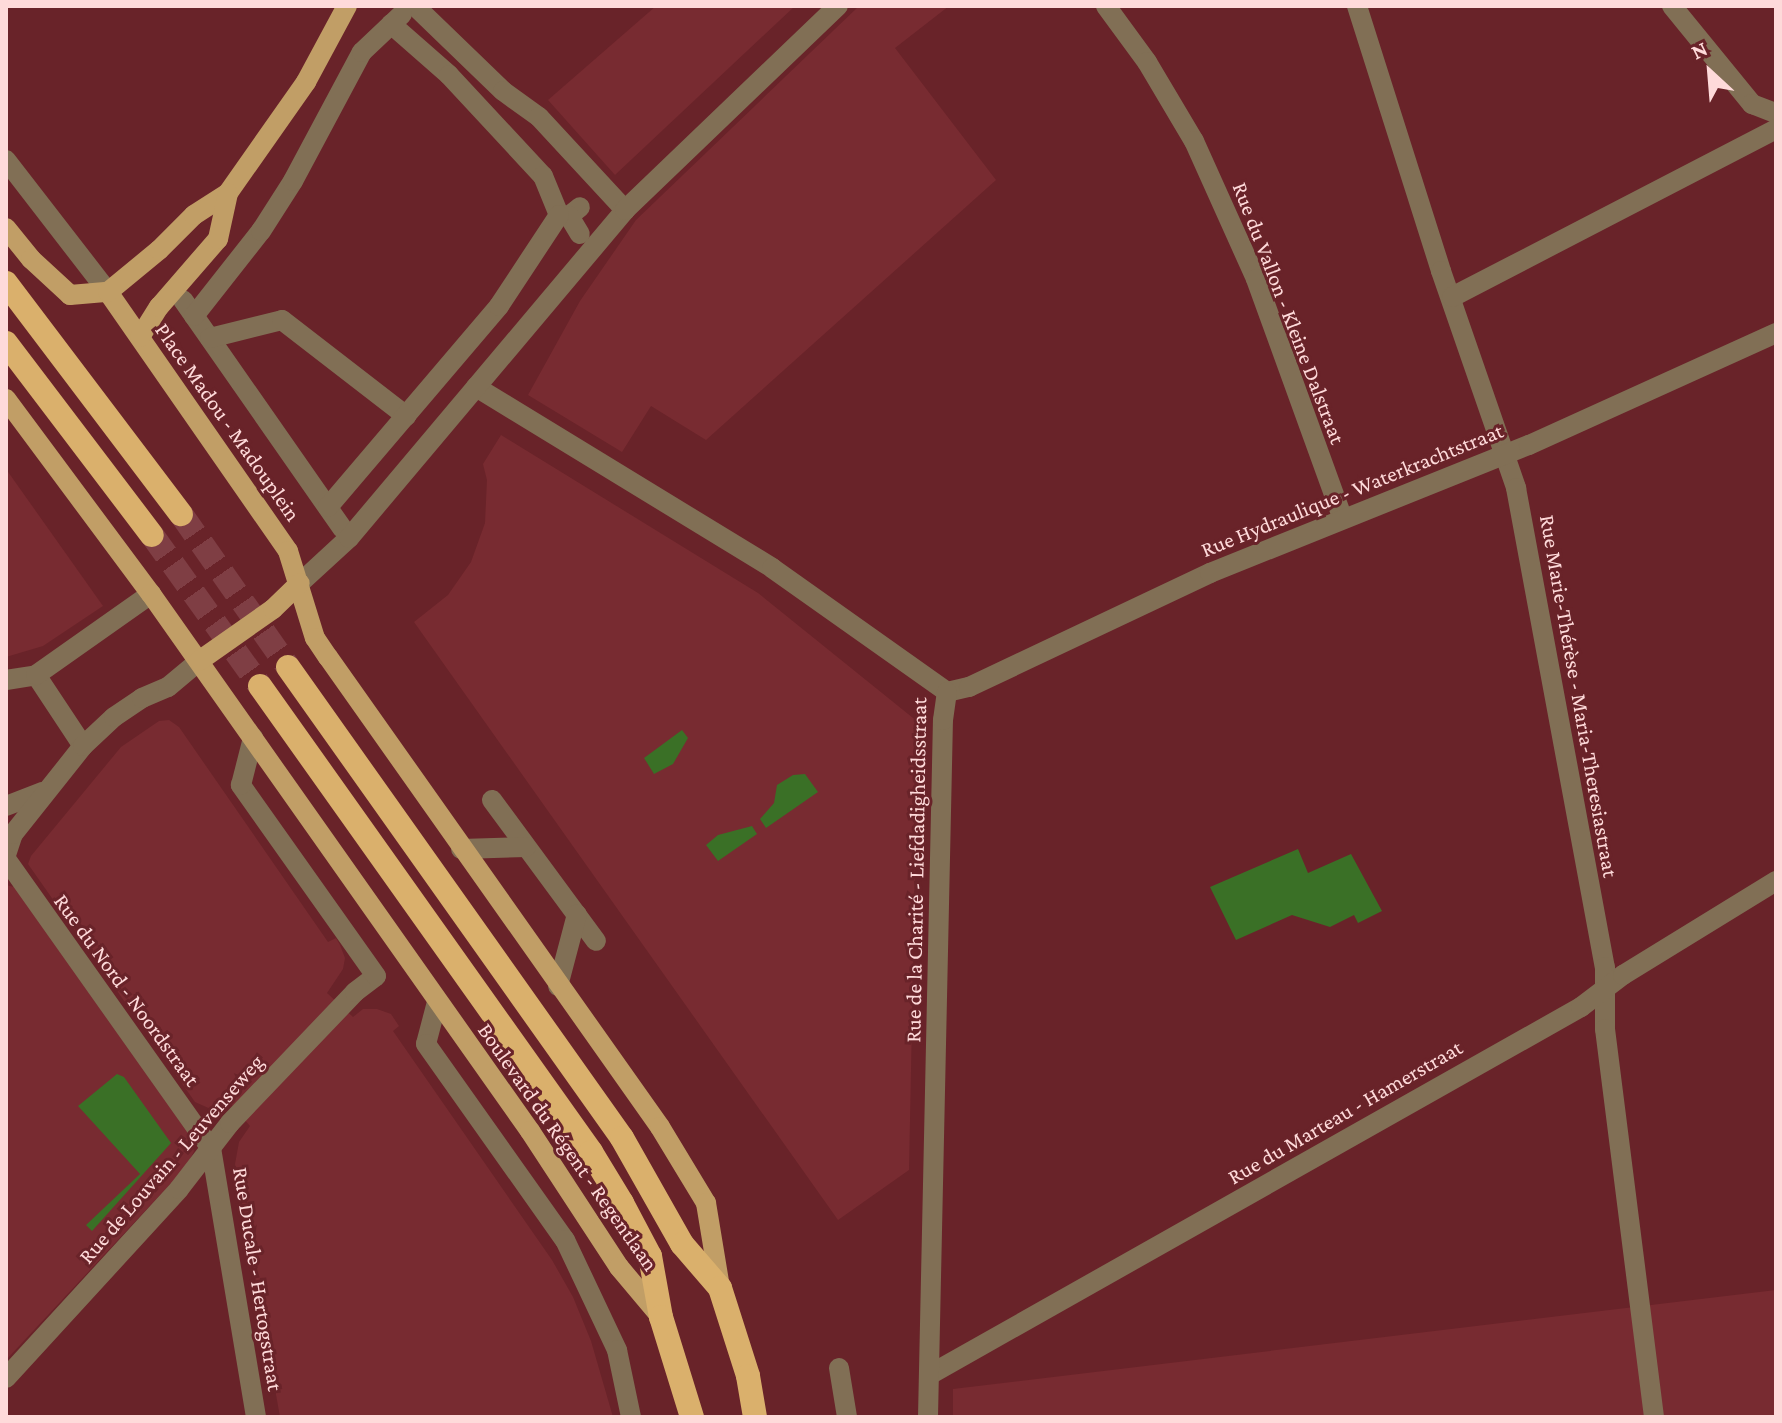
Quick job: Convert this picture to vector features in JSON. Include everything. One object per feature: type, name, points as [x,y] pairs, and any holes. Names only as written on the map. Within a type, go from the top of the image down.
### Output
[{"type":"highway","points":[[6,283],[181,514]]},
{"type":"highway","points":[[6,343],[152,535]]},
{"type":"highway","points":[[288,667],[622,1138],[656,1192],[682,1244],[720,1288],[748,1376],[755,1417]]},
{"type":"highway","points":[[260,686],[591,1152],[650,1256],[661,1317],[692,1417]]},
{"type":"main road","points":[[6,228],[31,259],[70,295],[108,292],[159,250],[194,215],[228,193],[306,82],[347,6]]},
{"type":"main road","points":[[140,337],[159,307],[218,239],[228,193]]},
{"type":"main road","name":"Place Madou - Madouplein","points":[[108,292],[288,551],[315,638],[660,1127],[706,1203],[720,1288]]},
{"type":"main road","name":"Boulevard du Régent - Regentlaan","points":[[6,399],[199,661],[530,1131],[619,1267],[661,1317]]},
{"type":"main road","points":[[199,661],[273,609],[300,583]]},
{"type":"street","points":[[300,583],[349,538],[625,210],[838,6]]},
{"type":"street","name":"Rue du Vallon - Kleine Dalstraat","points":[[1106,6],[1147,62],[1194,141],[1256,279],[1343,519]]},
{"type":"street","name":"Rue Marie-Thérèse - Maria-Theresiastraat","points":[[1357,6],[1519,503],[1605,967],[1605,1029],[1654,1417]]},
{"type":"street","points":[[1672,6],[1752,104],[1776,113]]},
{"type":"street","points":[[403,14],[539,117],[625,210]]},
{"type":"street","points":[[403,14],[449,75],[543,176],[580,234]]},
{"type":"street","points":[[343,529],[188,308],[261,231],[285,194],[362,52],[403,14]]},
{"type":"street","points":[[1452,297],[1776,129]]},
{"type":"street","points":[[6,160],[108,292]]},
{"type":"street","points":[[328,507],[499,306],[569,213]]},
{"type":"street","points":[[210,338],[282,320],[406,416]]},
{"type":"street","name":"Rue Hydraulique - Waterkrachtstraat","points":[[947,692],[969,687],[1210,573],[1504,455],[1776,333]]},
{"type":"street","name":"Rue de la Charité - Liefdadigheidsstraat","points":[[476,387],[772,568],[947,692],[943,720],[928,1417]]},
{"type":"street","points":[[6,680],[36,675],[151,594]]},
{"type":"street","points":[[6,857],[13,834],[83,746],[114,717],[142,698],[168,687],[199,661]]},
{"type":"street","points":[[36,675],[83,746]]},
{"type":"street","name":"Rue de Louvain - Leuvenseweg","points":[[6,1378],[179,1189],[230,1123],[355,992],[376,976],[241,785],[253,738]]},
{"type":"street","points":[[6,806],[47,791]]},
{"type":"street","points":[[492,800],[596,941]]},
{"type":"street","points":[[461,849],[526,847]]},
{"type":"street","name":"Rue du Nord - Noordstraat","points":[[6,857],[211,1148]]},
{"type":"street","name":"Rue du Marteau - Hamerstraat","points":[[931,1374],[1581,1007],[1776,881]]},
{"type":"street","points":[[558,986],[577,914]]},
{"type":"street","points":[[437,1002],[426,1044],[565,1240],[617,1350],[631,1417]]},
{"type":"street","name":"Rue Ducale - Hertogstraat","points":[[211,1148],[256,1417]]},
{"type":"street","points":[[839,1368],[847,1417]]},
{"type":"shaded area","points":[[656,6],[795,6],[615,175],[548,100]]},
{"type":"shaded area","points":[[859,6],[949,6],[895,48],[996,180],[706,440],[651,406],[622,452],[528,395],[580,301],[636,220]]},
{"type":"shaded area","points":[[501,435],[758,593],[918,722],[909,1170],[838,1220],[414,622],[448,595],[471,562],[485,523],[487,480],[483,464]]},
{"type":"shaded area","points":[[6,469],[103,606],[43,646],[6,657]]},
{"type":"shaded area","points":[[169,720],[179,727],[328,942],[336,938],[345,958],[343,969],[327,993],[353,1017],[363,1009],[377,1009],[391,1014],[399,1026],[393,1031],[552,1260],[573,1297],[591,1341],[613,1417],[280,1417],[235,1164],[239,1142],[250,1126],[231,1104],[213,1110],[195,1102],[28,864],[31,856],[121,747],[159,721]]},
{"type":"shaded area","points":[[6,885],[14,887],[188,1133],[194,1151],[187,1166],[6,1360]]},
{"type":"shaded area","points":[[1776,1290],[1776,1417],[953,1417],[953,1389]]},
{"type":"green space","points":[[682,730],[688,738],[673,764],[654,774],[644,758]]},
{"type":"green space","points":[[805,774],[818,792],[766,828],[760,819],[774,803],[777,785],[793,775]]},
{"type":"green space","points":[[752,826],[757,834],[718,861],[706,845],[718,835]]},
{"type":"green space","points":[[1298,849],[1308,873],[1351,854],[1382,911],[1358,923],[1354,915],[1330,927],[1292,915],[1236,940],[1210,887]]},
{"type":"green space","points":[[117,1074],[124,1077],[171,1143],[92,1231],[86,1225],[140,1174],[78,1106]]},
{"type":"tunnel","points":[[181,514],[288,667]]},
{"type":"tunnel","points":[[152,535],[260,686]]}]
